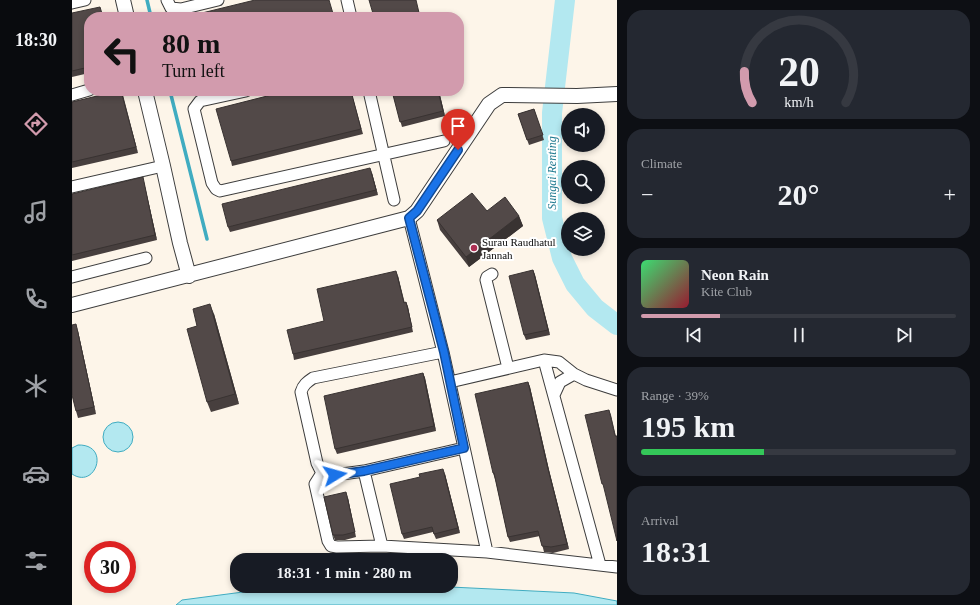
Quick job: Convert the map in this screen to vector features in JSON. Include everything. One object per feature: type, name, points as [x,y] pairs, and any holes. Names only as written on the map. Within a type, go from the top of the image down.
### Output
[{"type":"street","points":[[72,3],[85,0]]},
{"type":"street","points":[[123,0],[126,12]]},
{"type":"street","points":[[169,4],[180,9],[218,0]]},
{"type":"street","points":[[347,0],[350,12]]},
{"type":"street","points":[[72,95],[84,91]]},
{"type":"street","points":[[72,305],[409,218],[417,211],[489,104],[502,95],[577,96],[617,94]]},
{"type":"street","points":[[146,96],[189,276]]},
{"type":"street","points":[[223,96],[200,101],[194,109],[212,183],[216,189],[220,191],[444,141]]},
{"type":"street","points":[[369,96],[394,200]]},
{"type":"street","points":[[72,187],[164,166]]},
{"type":"street","points":[[409,218],[444,352],[487,552]]},
{"type":"street","points":[[72,277],[146,258]]},
{"type":"street","points":[[492,274],[487,276],[486,280],[508,368]]},
{"type":"street","points":[[444,352],[313,378],[303,386],[301,392],[317,463],[322,473],[329,476],[364,471],[464,448]]},
{"type":"street","points":[[450,382],[544,360],[559,362],[574,374],[586,380],[617,390]]},
{"type":"street","points":[[544,360],[600,565]]},
{"type":"street","points":[[554,395],[560,382],[574,374]]},
{"type":"street","points":[[364,471],[382,546]]},
{"type":"street","points":[[322,473],[315,484],[328,541],[331,546],[337,548],[382,546],[487,552],[617,567]]},
{"type":"water","points":[[118,422],[124,423],[132,431],[132,443],[124,451],[118,452],[112,451],[104,443],[103,437],[104,431],[112,423]]},
{"type":"water","points":[[78,445],[88,447],[94,451],[97,458],[93,472],[88,476],[81,477],[72,474],[72,448]]},
{"type":"water","points":[[458,587],[574,593],[617,601],[617,605],[176,605],[182,600],[236,593],[458,593]]},
{"type":"building","points":[[255,0],[329,0],[333,12],[206,12]]},
{"type":"building","points":[[369,0],[416,0],[419,12],[373,12]]},
{"type":"building","points":[[100,7],[102,12],[84,12],[84,68],[72,71],[72,13]]},
{"type":"building","points":[[97,96],[122,96],[136,147],[72,162],[72,102]]},
{"type":"building","points":[[267,96],[352,96],[361,129],[231,161],[216,109]]},
{"type":"building","points":[[393,96],[439,96],[443,111],[400,122]]},
{"type":"building","points":[[534,109],[543,135],[527,140],[518,114]]},
{"type":"building","points":[[370,168],[376,190],[228,227],[222,204]]},
{"type":"building","points":[[143,177],[155,235],[72,255],[72,194]]},
{"type":"building","name":"Surau Raudhatul Jannah","points":[[472,193],[487,211],[505,197],[519,216],[466,257],[437,220]]},
{"type":"building","points":[[533,270],[548,330],[524,335],[509,276]]},
{"type":"building","points":[[396,271],[412,327],[293,354],[287,330],[324,321],[317,289]]},
{"type":"building","points":[[210,304],[235,394],[207,402],[187,329],[197,326],[193,309]]},
{"type":"building","points":[[76,324],[94,407],[76,411],[72,395],[72,325]]},
{"type":"building","points":[[423,373],[434,426],[335,449],[324,396]]},
{"type":"building","points":[[528,382],[567,544],[551,547],[542,546],[538,531],[508,537],[475,394]]},
{"type":"building","points":[[609,410],[615,436],[617,436],[617,541],[585,415]]},
{"type":"building","points":[[443,469],[458,528],[434,534],[432,527],[402,534],[390,484],[420,477],[419,474]]},
{"type":"building","points":[[346,492],[355,532],[343,535],[333,535],[324,497]]},
{"type":"waterway","points":[[147,0],[150,12]]},
{"type":"waterway","name":"Sungai Renting","points":[[565,0],[552,113],[552,218],[562,258],[575,284],[595,308],[617,325]]},
{"type":"waterway","points":[[171,96],[207,239]]},
{"type":"place","name":"Surau Raudhatul Jannah","points":[[474,248]]},
{"type":"route","points":[[335,475],[364,471],[464,448],[444,352],[409,218],[417,211],[458,150]]}]
